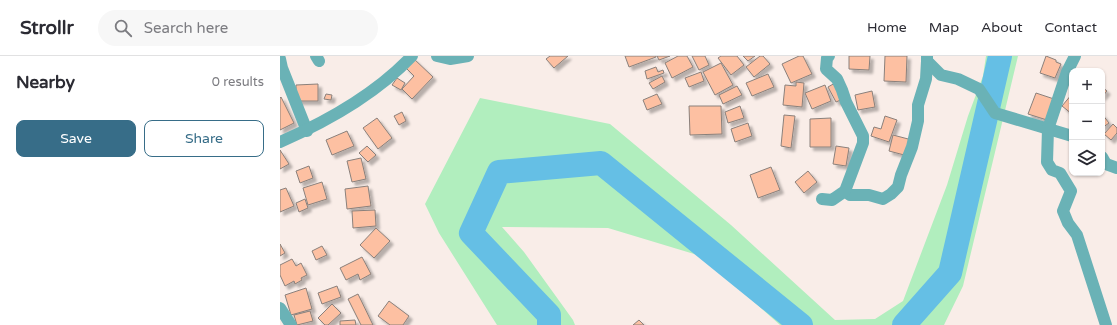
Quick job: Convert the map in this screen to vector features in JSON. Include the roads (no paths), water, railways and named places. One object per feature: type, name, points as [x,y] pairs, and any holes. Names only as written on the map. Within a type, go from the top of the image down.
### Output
[{"type":"street","points":[[280,142],[307,131],[329,119],[385,80],[412,56]]},
{"type":"street","points":[[437,56],[450,59],[468,56]]},
{"type":"street","points":[[822,199],[832,200],[845,191],[863,143],[863,136],[839,85],[826,69],[828,58],[830,56]]},
{"type":"street","points":[[1075,56],[1067,72],[1048,129],[1047,162],[1052,170],[1060,173],[1071,191],[1063,211],[1068,223],[1077,235],[1106,325]]},
{"type":"street","points":[[845,191],[850,195],[869,196],[883,199],[898,187],[915,138],[918,120],[918,105],[926,79],[927,58]]},
{"type":"street","points":[[927,58],[941,75],[958,79],[979,88],[995,113],[1069,135]]},
{"type":"street","points":[[280,59],[282,68],[307,131]]},
{"type":"street","points":[[1105,162],[1117,168]]},
{"type":"street","points":[[280,308],[291,325]]},
{"type":"waterway","points":[[904,325],[950,273],[1000,56]]},
{"type":"waterway","points":[[549,325],[549,315],[471,233],[499,172],[601,163],[801,325]]}]
